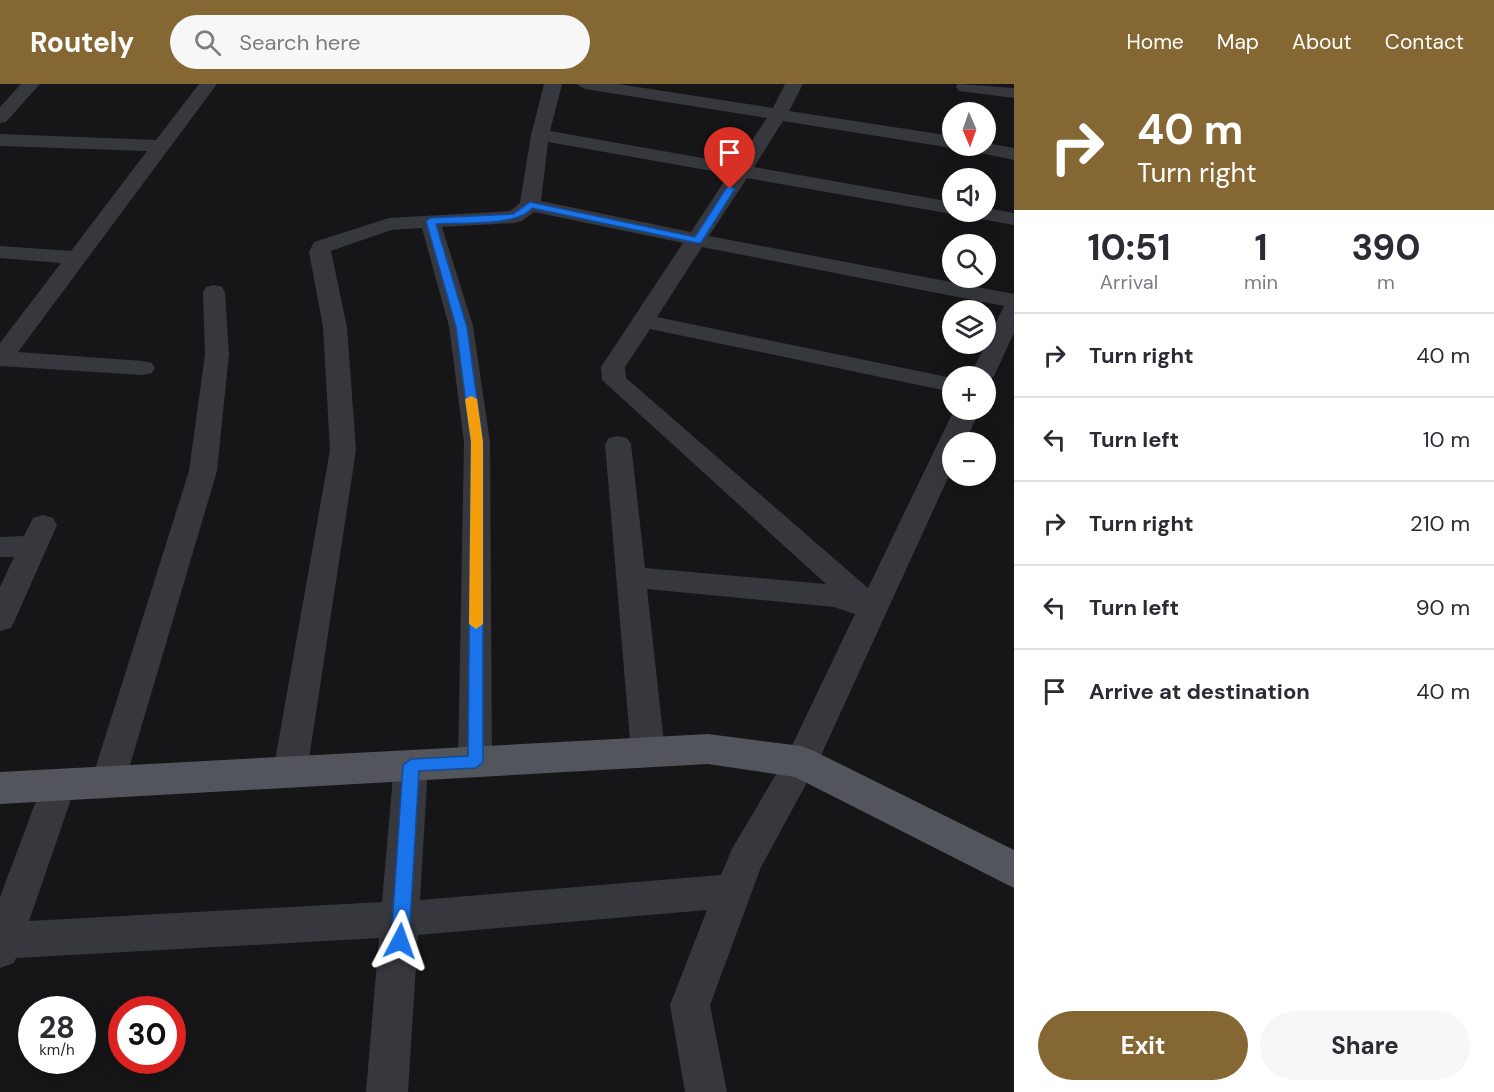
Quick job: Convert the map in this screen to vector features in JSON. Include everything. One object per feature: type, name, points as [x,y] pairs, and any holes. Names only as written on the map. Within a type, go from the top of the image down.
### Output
[{"type":"main road","points":[[0,788],[708,749],[801,762],[1014,870]]},
{"type":"street","points":[[0,118],[32,84]]},
{"type":"street","points":[[0,358],[208,84]]},
{"type":"street","points":[[290,772],[343,450],[336,327],[320,252],[322,247],[329,242],[389,224],[515,217],[525,212],[530,205],[540,135],[553,84]]},
{"type":"street","points":[[585,84],[942,140]]},
{"type":"street","points":[[794,84],[778,115],[613,367],[614,380],[873,609]]},
{"type":"street","points":[[965,87],[1014,93]]},
{"type":"street","points":[[540,135],[942,206]]},
{"type":"street","points":[[0,140],[161,146]]},
{"type":"street","points":[[996,150],[1014,154]]},
{"type":"street","points":[[530,205],[697,240],[1014,301]]},
{"type":"street","points":[[996,216],[1014,219]]},
{"type":"street","points":[[430,221],[461,327],[477,442],[476,762]]},
{"type":"street","points":[[0,252],[76,258]]},
{"type":"street","points":[[108,782],[203,471],[217,354],[214,292]]},
{"type":"street","points":[[987,366],[1014,308]]},
{"type":"street","points":[[644,321],[942,383]]},
{"type":"street","points":[[0,358],[143,368]]},
{"type":"street","points":[[706,1092],[690,1005],[745,861],[801,762],[962,420]]},
{"type":"street","points":[[618,444],[648,752]]},
{"type":"street","points":[[0,547],[38,535],[0,620]]},
{"type":"street","points":[[632,577],[837,596],[873,609]]},
{"type":"street","points":[[387,1092],[402,920],[411,765]]},
{"type":"street","points":[[59,785],[1,944],[402,920],[734,891]]},
{"type":"slow traffic","points":[[471,399],[477,442],[476,624]]},
{"type":"route","points":[[400,941],[411,765],[476,762],[477,442],[461,327],[430,221],[515,217],[525,212],[530,205],[697,240],[730,189]]}]
